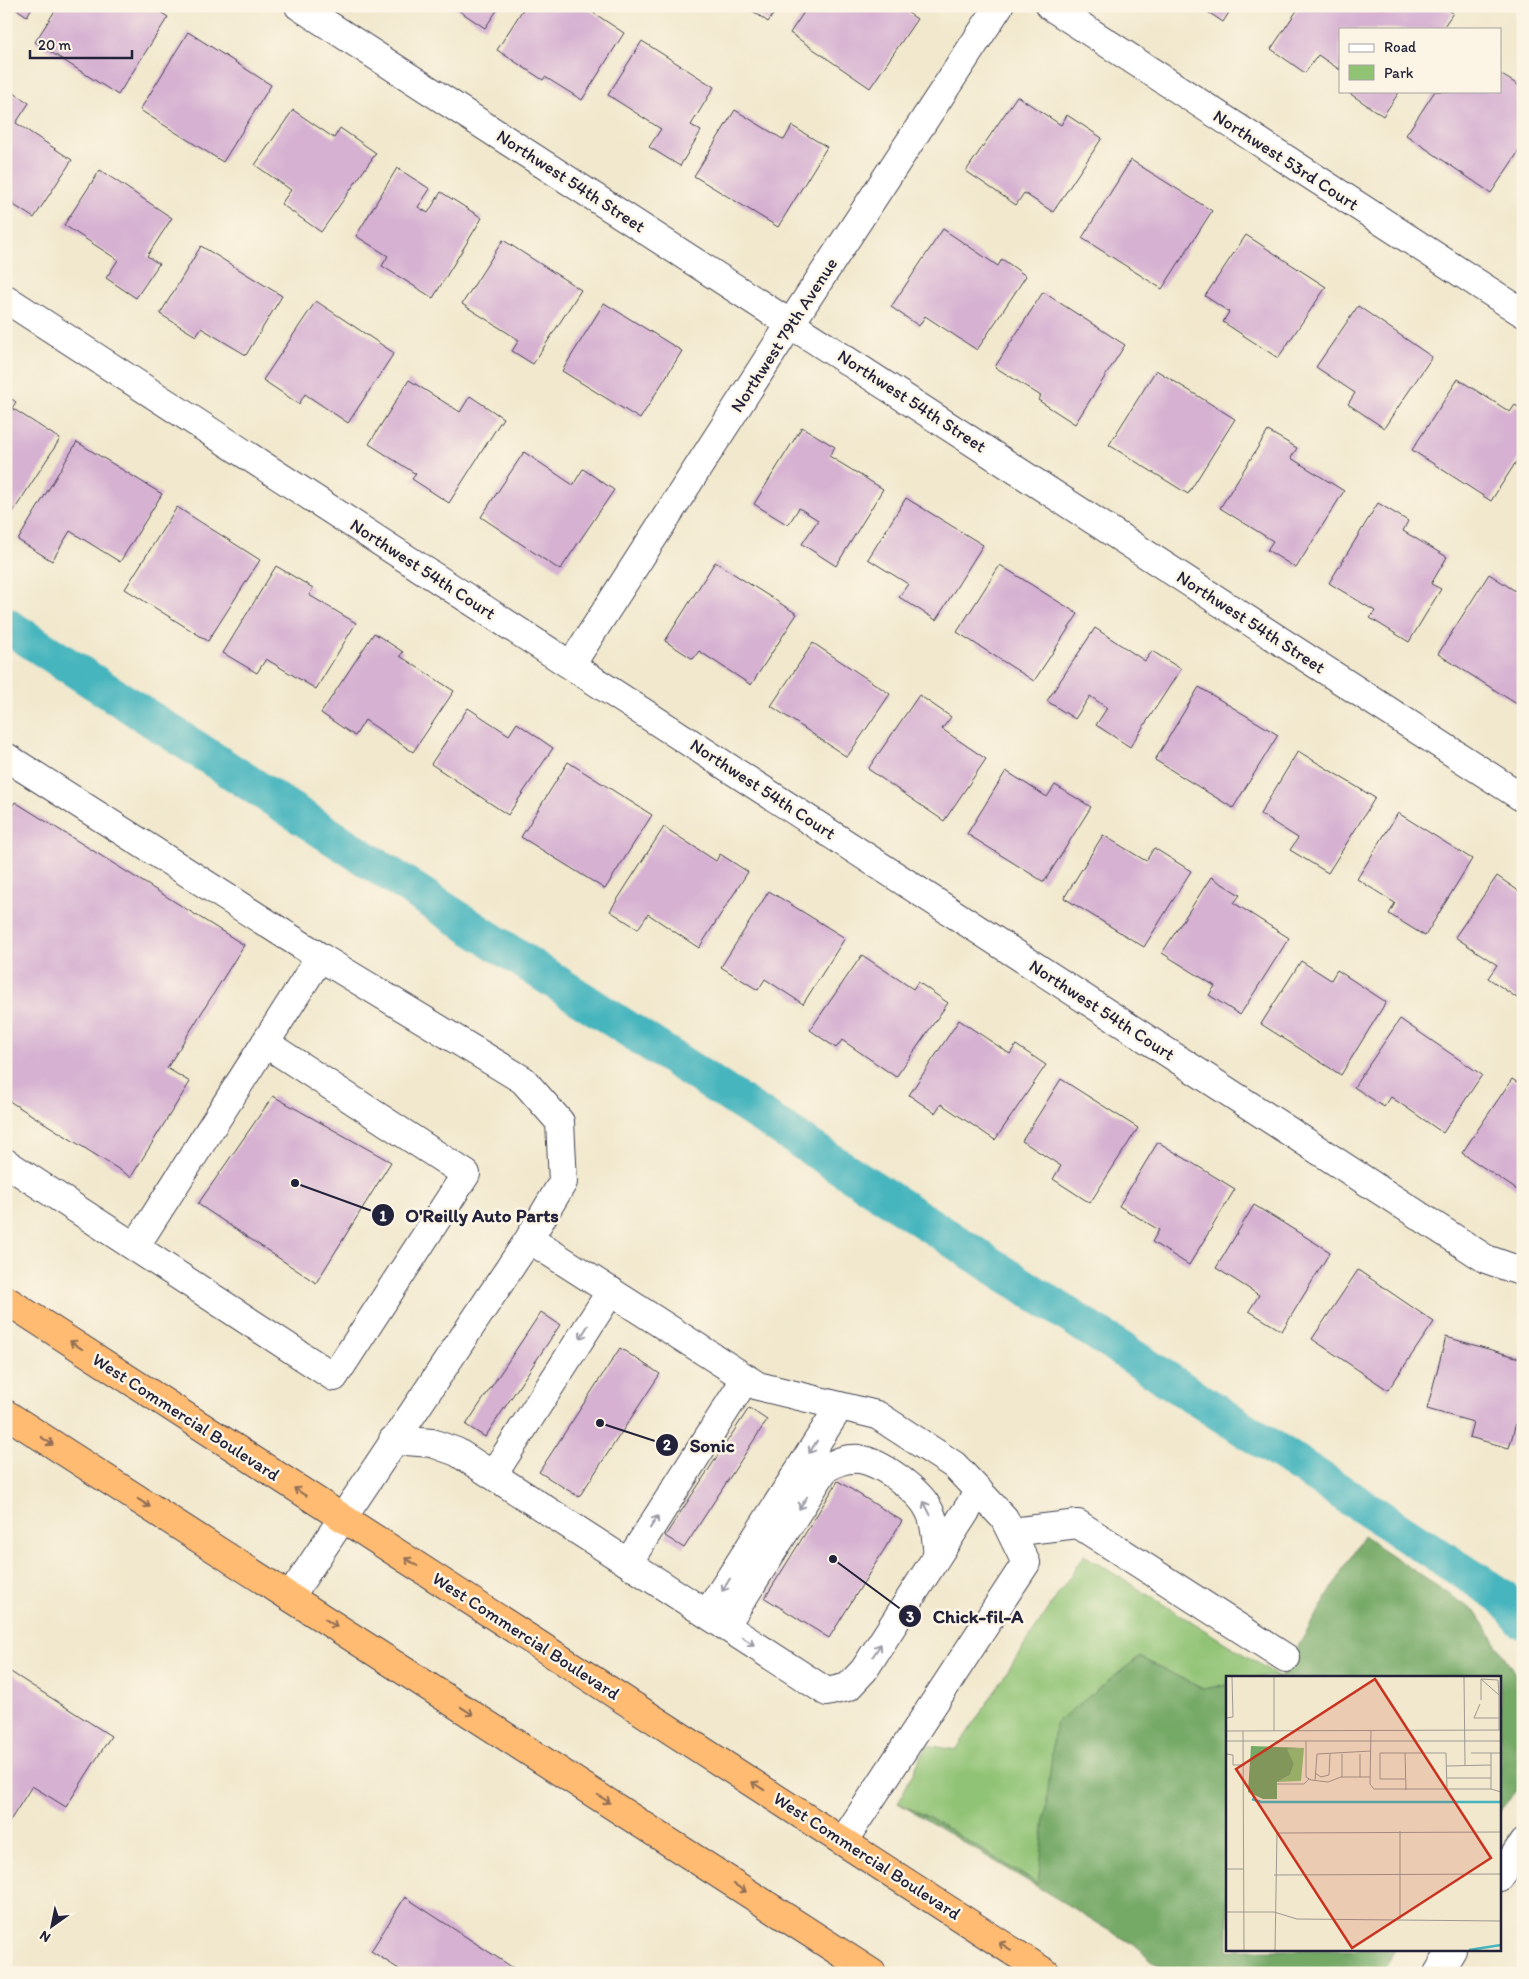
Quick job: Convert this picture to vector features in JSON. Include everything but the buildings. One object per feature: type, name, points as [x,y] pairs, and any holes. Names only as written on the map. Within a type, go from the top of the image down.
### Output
[{"type":"highway","name":"West Commercial Boulevard","points":[[6,1300],[341,1518],[844,1840],[1046,1973]]},
{"type":"highway","points":[[6,1414],[872,1973]]},
{"type":"street","name":"Northwest 54th Street","points":[[299,6],[1523,798]]},
{"type":"street","name":"Northwest 79th Avenue","points":[[572,665],[791,323],[999,6]]},
{"type":"street","name":"Northwest 53rd Court","points":[[1050,6],[1523,313]]},
{"type":"street","name":"Northwest 54th Court","points":[[6,299],[1486,1259],[1523,1272]]},
{"type":"street","points":[[6,757],[320,957],[523,1080],[560,1122],[562,1182],[529,1239],[393,1440],[290,1597]]},
{"type":"street","points":[[135,1247],[320,957]]},
{"type":"street","points":[[6,1163],[334,1377],[466,1174],[265,1043]]},
{"type":"street","points":[[529,1239],[758,1386],[877,1415],[954,1466],[1004,1518],[1026,1563],[844,1840]]},
{"type":"street","points":[[493,1475],[611,1291]]},
{"type":"street","points":[[628,1563],[746,1378]]},
{"type":"street","points":[[716,1620],[840,1406]]},
{"type":"street","points":[[393,1440],[432,1443],[457,1452],[827,1692],[848,1687],[864,1670],[979,1492]]},
{"type":"street","points":[[716,1620],[824,1470],[837,1461],[860,1459],[880,1467],[914,1490],[923,1499],[930,1512],[938,1555]]},
{"type":"street","points":[[1011,1532],[1078,1524],[1286,1658]]},
{"type":"street","points":[[1502,1874],[1523,1843]]},
{"type":"green space","points":[[1363,1536],[1477,1613],[1523,1686],[1523,1784],[1502,1808],[1502,1676],[1281,1676]]},
{"type":"green space","points":[[1084,1555],[1278,1676],[1226,1676],[1226,1685],[1203,1689],[1139,1657],[1038,1884],[930,1818],[898,1803],[927,1745],[956,1750]]},
{"type":"green space","points":[[1139,1657],[1203,1689],[1226,1685],[1226,1952],[1394,1952],[1380,1973],[1167,1973],[1134,1945],[898,1803],[930,1818],[1038,1884],[1055,1723]]},
{"type":"waterway","points":[[6,625],[1501,1596],[1523,1621]]},
{"type":"place","name":"O'Reilly Auto Parts","points":[[295,1183]]},
{"type":"place","name":"Sonic","points":[[600,1423]]},
{"type":"place","name":"Chick-fil-A","points":[[833,1559]]}]
